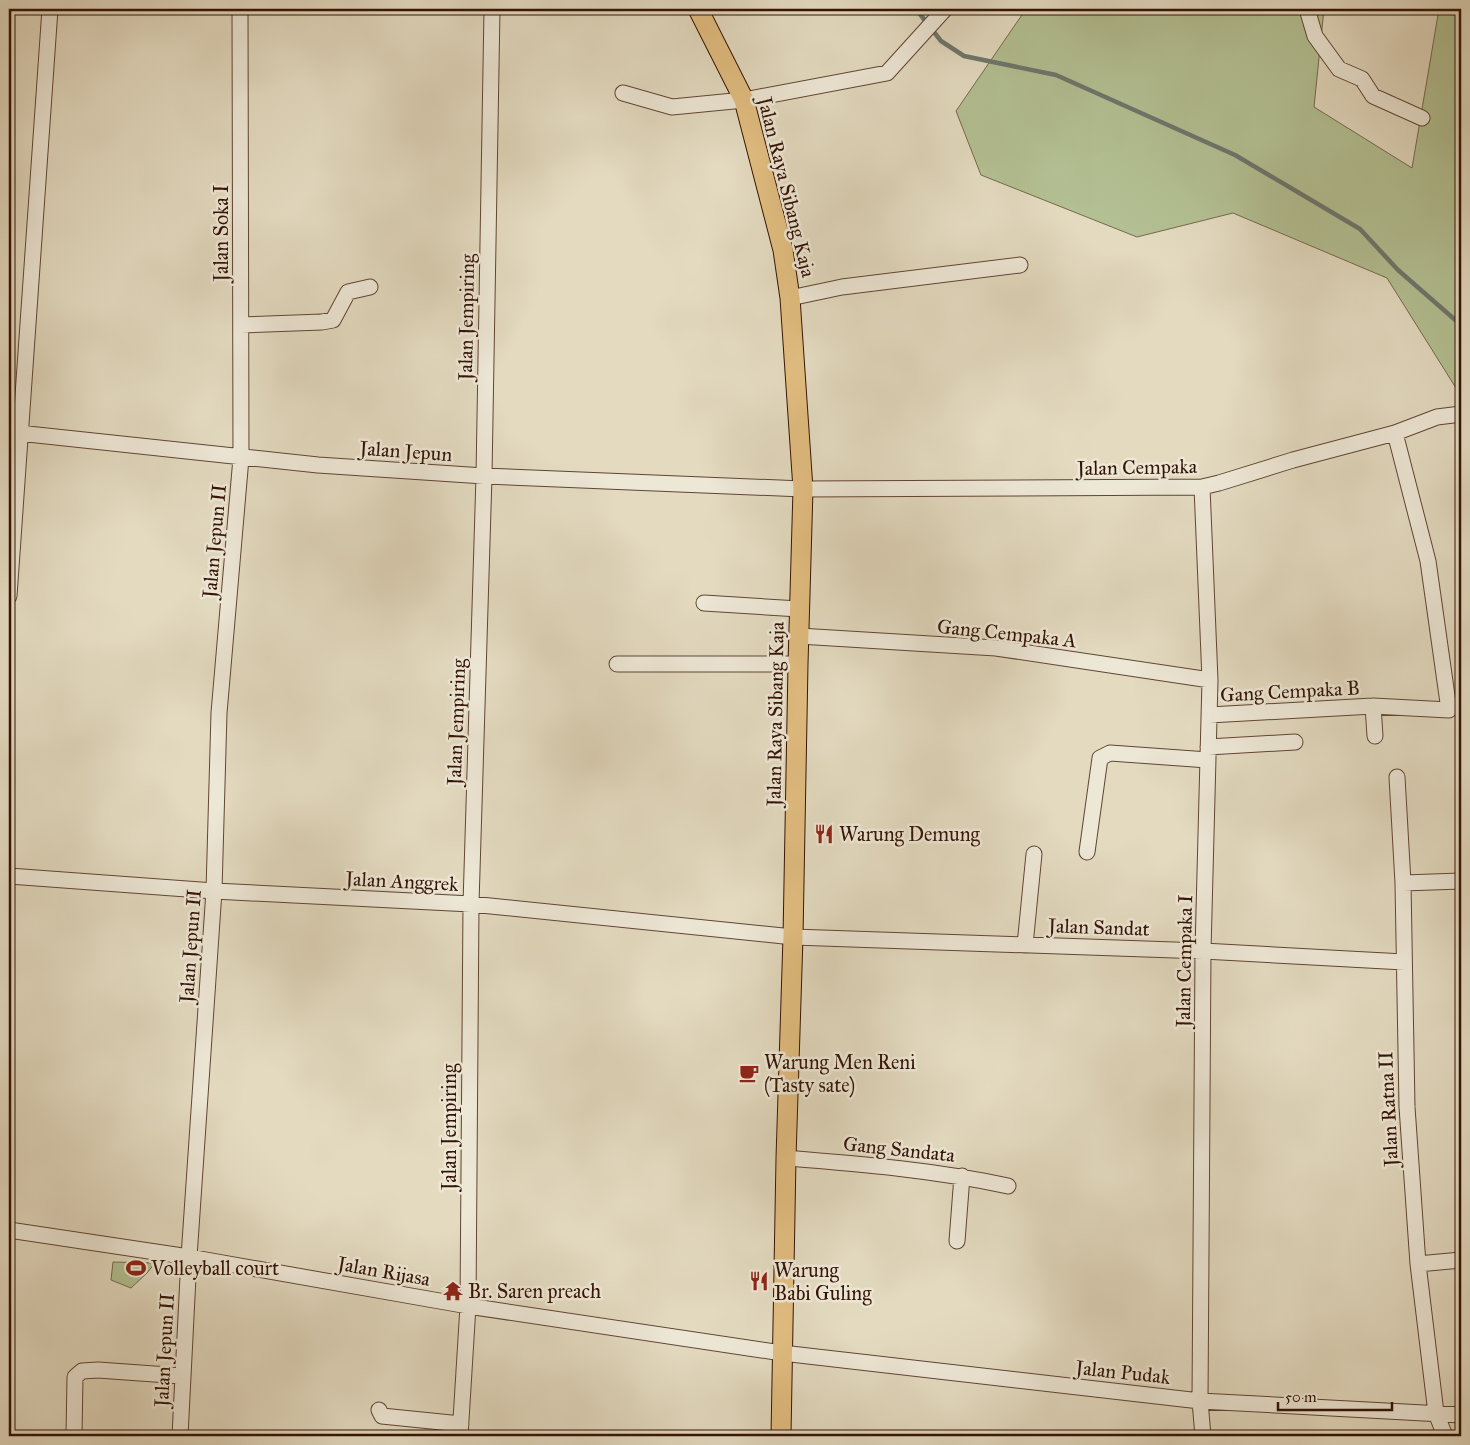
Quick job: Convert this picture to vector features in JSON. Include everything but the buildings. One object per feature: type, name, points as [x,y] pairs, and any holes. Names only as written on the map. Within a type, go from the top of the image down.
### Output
[{"type":"main road","name":"Jalan Raya Sibang Kaja","points":[[698,9],[744,100],[783,250],[790,298],[803,489],[781,1436]]},
{"type":"street","points":[[9,596],[14,433],[50,9]]},
{"type":"street","name":"Jalan Soka I","points":[[240,9],[241,458]]},
{"type":"street","name":"Jalan Jempiring","points":[[461,1430],[468,1306],[471,904],[484,476],[492,9]]},
{"type":"street","points":[[623,93],[672,107],[744,100],[887,73],[944,9]]},
{"type":"street","points":[[1307,9],[1314,36],[1339,69],[1362,79],[1373,96],[1422,118]]},
{"type":"street","points":[[790,298],[842,287],[1020,265]]},
{"type":"street","points":[[241,325],[332,320],[348,292],[370,287]]},
{"type":"street","name":"Jalan Cempaka","points":[[803,489],[1202,487],[1293,460],[1396,433],[1437,417],[1461,414]]},
{"type":"street","name":"Jalan Jepun","points":[[14,433],[318,465],[484,476],[803,489]]},
{"type":"street","name":"Gang Cempaka B","points":[[1209,715],[1373,706],[1449,710],[1428,561],[1396,433]]},
{"type":"street","name":"Jalan Jepun II","points":[[180,1436],[189,1257],[214,891],[219,713],[241,458]]},
{"type":"street","name":"Jalan Cempaka I","points":[[1202,487],[1210,680],[1203,951],[1200,1401],[1203,1436]]},
{"type":"street","points":[[704,603],[800,609]]},
{"type":"street","name":"Gang Cempaka A","points":[[799,636],[996,648],[1210,680]]},
{"type":"street","points":[[617,664],[798,664]]},
{"type":"street","name":"Gang Cempaka B","points":[[1373,706],[1375,736]]},
{"type":"street","points":[[1087,852],[1100,758],[1110,753],[1208,754],[1295,742]]},
{"type":"street","name":"Jalan Ratna II","points":[[1397,777],[1403,883],[1407,1107],[1418,1264],[1436,1413],[1445,1436]]},
{"type":"street","points":[[1025,945],[1034,854]]},
{"type":"street","name":"Jalan Anggrek","points":[[9,876],[214,891],[471,904],[793,937]]},
{"type":"street","points":[[1403,883],[1461,881]]},
{"type":"street","name":"Jalan Sandat","points":[[793,937],[1203,951],[1404,962]]},
{"type":"street","name":"Gang Sandata","points":[[786,1158],[962,1176],[1008,1186]]},
{"type":"street","points":[[958,1241],[962,1176]]},
{"type":"street","name":"Jalan Rijasa","points":[[9,1230],[189,1257],[468,1306],[782,1353]]},
{"type":"street","points":[[1418,1264],[1461,1260]]},
{"type":"street","name":"Jalan Pudak","points":[[782,1353],[1200,1401],[1436,1413],[1461,1416]]},
{"type":"street","points":[[74,1436],[75,1377],[82,1371],[98,1370],[182,1376]]},
{"type":"street","points":[[379,1410],[382,1416],[461,1430]]},
{"type":"green space","points":[[1026,9],[1324,9],[1314,107],[1412,168],[1439,9],[1461,14],[1461,396],[1387,278],[1233,213],[1137,237],[981,175],[956,111]]},
{"type":"green space","points":[[113,1262],[155,1263],[131,1288],[111,1280]]},
{"type":"waterway","points":[[916,9],[941,41],[964,56],[1056,75],[1235,155],[1360,229],[1398,270],[1461,325]]},
{"type":"place","name":"Warung Demung","points":[[824,834]]},
{"type":"place","name":"Warung Men Reni (Tasty sate)","points":[[749,1073]]},
{"type":"place","name":"Volleyball court","points":[[136,1268]]},
{"type":"place","name":"Warung Babi Guling","points":[[759,1281]]},
{"type":"place","name":"Br. Saren preach","points":[[453,1291]]}]
